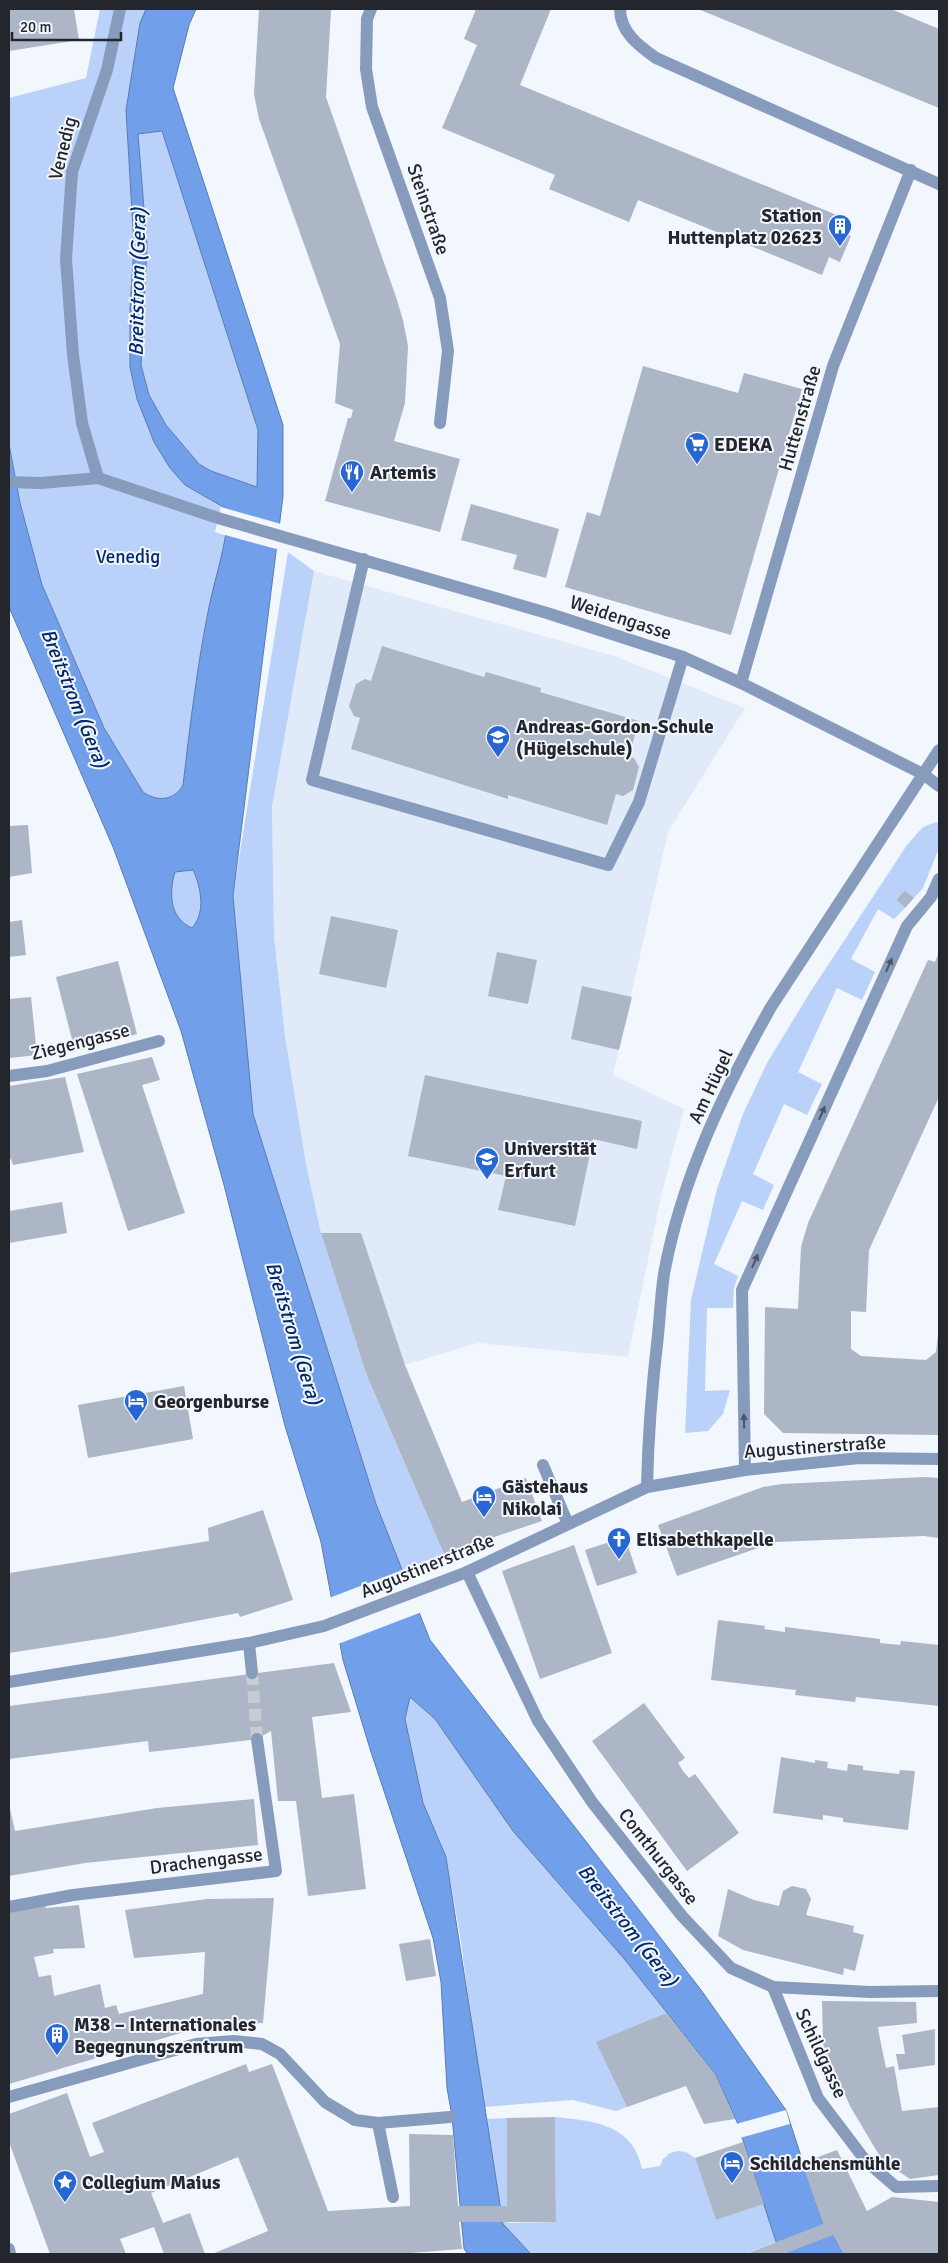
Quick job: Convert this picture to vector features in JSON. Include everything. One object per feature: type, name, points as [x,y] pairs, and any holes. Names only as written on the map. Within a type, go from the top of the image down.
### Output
[{"type":"street","name":"Venedig","points":[[98,478],[82,423],[73,355],[66,259],[72,172],[107,70],[120,9]]},
{"type":"street","name":"Steinstraße","points":[[371,9],[367,19],[366,69],[372,108],[412,218],[441,307],[448,351],[440,423]]},
{"type":"street","points":[[620,9],[620,16],[628,33],[638,45],[656,58],[939,184]]},
{"type":"street","name":"Huttenstraße","points":[[741,683],[833,366],[911,170]]},
{"type":"street","points":[[9,482],[98,478]]},
{"type":"street","name":"Weidengasse","points":[[98,478],[218,518],[547,613],[683,657],[741,683],[922,774],[939,786]]},
{"type":"street","points":[[364,559],[312,780],[608,865],[639,802],[683,657]]},
{"type":"street","name":"Am Hügel","points":[[647,1487],[648,1434],[664,1274],[686,1191],[700,1155],[746,1052],[771,1008],[939,750]]},
{"type":"street","points":[[745,1470],[742,1290],[907,926],[931,897],[939,879]]},
{"type":"street","name":"Ziegengasse","points":[[9,1076],[47,1071],[159,1041]]},
{"type":"street","name":"Augustinerstraße","points":[[9,1682],[249,1643],[324,1626],[452,1576],[467,1572],[647,1487],[745,1470],[858,1458],[939,1459]]},
{"type":"street","points":[[543,1465],[568,1524]]},
{"type":"street","name":"Comthurgasse","points":[[467,1572],[538,1721],[592,1802],[682,1916],[730,1968],[773,1988],[870,1992],[939,1991]]},
{"type":"street","points":[[249,1643],[252,1673]]},
{"type":"street","name":"Drachengasse","points":[[9,1907],[73,1895],[276,1871],[257,1739]]},
{"type":"street","name":"Schildgasse","points":[[773,1988],[818,2098],[865,2160],[896,2187],[939,2186]]},
{"type":"street","points":[[9,2097],[196,2044],[234,2041],[262,2044],[280,2054],[325,2102],[355,2120],[378,2123],[450,2117]]},
{"type":"street","points":[[378,2123],[394,2197]]},
{"type":"street","points":[[9,2249],[10,2254]]},
{"type":"shaded area","points":[[314,571],[617,657],[745,708],[668,832],[613,1075],[684,1109],[661,1196],[628,1357],[478,1343],[367,1376],[321,1233],[306,1164],[285,1036],[274,936],[272,807]]},
{"type":"green space","name":"Venedig","points":[[100,9],[146,9],[140,23],[126,110],[134,246],[130,308],[130,367],[137,399],[154,442],[185,485],[221,507],[215,532],[227,536],[200,660],[183,785],[175,794],[165,798],[154,797],[143,792],[104,728],[42,585],[20,502],[9,444],[9,98],[86,78]]},
{"type":"green space","points":[[162,131],[258,430],[258,487],[211,471],[199,464],[166,425],[149,395],[141,365],[147,246],[138,134]]},
{"type":"green space","points":[[288,552],[314,571],[272,807],[274,936],[285,1036],[306,1164],[321,1233],[367,1376],[444,1554],[402,1570],[376,1504],[253,1114],[233,896]]},
{"type":"green space","points":[[936,822],[939,823],[939,848],[923,888],[914,898],[905,890],[896,900],[905,908],[894,919],[878,909],[851,959],[875,972],[862,1000],[837,988],[798,1072],[822,1084],[807,1115],[784,1104],[753,1174],[774,1185],[763,1210],[742,1201],[714,1264],[738,1276],[734,1288],[733,1308],[707,1308],[705,1391],[730,1390],[723,1414],[708,1431],[685,1433],[691,1300],[717,1189],[743,1114],[767,1063],[809,994],[907,845],[923,827]]},
{"type":"green space","points":[[193,870],[200,892],[201,908],[192,928],[184,924],[175,911],[172,888],[175,872]]},
{"type":"green space","points":[[410,1697],[435,1719],[513,1831],[626,1961],[666,2013],[597,2042],[627,2107],[616,2111],[573,2100],[483,2107],[461,1942],[446,1857],[423,1803],[405,1719]]},
{"type":"green space","points":[[555,2117],[597,2123],[621,2134],[630,2142],[637,2154],[642,2169],[660,2166],[663,2159],[670,2153],[686,2152],[695,2158],[716,2220],[764,2204],[776,2242],[745,2254],[531,2254],[503,2224],[485,2119],[507,2118],[508,2223],[556,2222]]},
{"type":"water","name":"Breitstrom (Gera)","points":[[146,9],[196,9],[189,25],[173,88],[283,425],[283,496],[233,896],[253,1114],[376,1504],[430,1640],[701,1990],[786,2110],[823,2224],[833,2235],[843,2254],[780,2254],[737,2122],[715,2074],[626,1961],[513,1831],[435,1719],[410,1697],[405,1719],[423,1803],[446,1857],[503,2224],[531,2254],[468,2254],[464,2249],[452,2116],[447,2088],[441,1982],[433,1938],[371,1752],[343,1660],[321,1542],[285,1426],[224,1185],[181,1031],[113,847],[9,607],[9,444],[20,503],[42,585],[104,728],[143,792],[159,798],[170,797],[175,794],[183,785],[201,651],[223,547],[228,510],[185,485],[170,468],[154,442],[137,399],[130,367],[130,308],[134,246],[126,110],[140,23]],"holes":[[[162,131],[258,430],[257,487],[211,471],[199,464],[166,425],[149,395],[141,365],[147,246],[138,134]],[[193,870],[200,892],[201,908],[192,928],[184,924],[175,911],[172,888],[175,872]]]},
{"type":"pier","points":[[221,507],[281,524],[280,550],[225,535],[225,512],[220,510]]},
{"type":"pier","points":[[405,1569],[422,1612],[338,1644],[329,1598]]},
{"type":"pier","points":[[786,2110],[790,2124],[740,2138],[736,2124]]},
{"type":"building","points":[[9,9],[74,9],[79,40],[9,51]]},
{"type":"building","points":[[259,9],[331,9],[326,97],[396,297],[408,346],[405,403],[394,441],[460,459],[440,532],[325,501],[348,418],[351,418],[353,410],[335,403],[340,344],[259,119],[254,94]]},
{"type":"building","points":[[476,9],[551,9],[520,85],[844,218],[839,232],[851,236],[840,262],[829,257],[822,275],[638,200],[629,222],[549,189],[555,175],[442,128],[477,45],[464,39]]},
{"type":"building","points":[[698,9],[891,9],[939,29],[939,108]]},
{"type":"building","points":[[643,366],[738,393],[744,373],[802,389],[731,635],[565,587],[587,512],[600,516]]},
{"type":"building","points":[[471,504],[559,529],[546,578],[513,569],[517,555],[461,540]]},
{"type":"building","points":[[382,646],[484,677],[486,672],[541,688],[540,692],[639,721],[629,756],[634,758],[639,767],[633,790],[623,796],[616,794],[607,825],[508,795],[508,799],[351,749],[360,718],[354,716],[349,706],[356,684],[365,679],[371,681]]},
{"type":"building","points":[[28,825],[32,873],[9,877],[9,826]]},
{"type":"building","points":[[905,890],[914,898],[905,908],[896,900]]},
{"type":"building","points":[[331,916],[398,930],[386,988],[319,974]]},
{"type":"building","points":[[22,920],[26,955],[9,957],[9,922]]},
{"type":"building","points":[[497,952],[537,960],[528,1004],[488,996]]},
{"type":"building","points":[[939,952],[939,1097],[869,1250],[866,1312],[851,1311],[851,1349],[861,1356],[926,1360],[936,1352],[939,1326],[939,1435],[783,1433],[764,1414],[765,1307],[798,1309],[801,1247],[808,1223],[928,960],[935,962]]},
{"type":"building","points":[[118,961],[137,1034],[75,1051],[56,977]]},
{"type":"building","points":[[582,986],[632,997],[619,1050],[571,1039]]},
{"type":"building","points":[[31,997],[37,1055],[9,1058],[9,999]]},
{"type":"building","points":[[152,1057],[160,1080],[142,1085],[185,1213],[128,1231],[77,1074]]},
{"type":"building","points":[[425,1075],[642,1121],[637,1149],[593,1139],[575,1226],[498,1210],[506,1176],[408,1156]]},
{"type":"building","points":[[65,1077],[84,1152],[13,1165],[11,1159],[9,1160],[9,1086]]},
{"type":"building","points":[[62,1202],[67,1233],[9,1243],[9,1211]]},
{"type":"building","points":[[321,1233],[361,1233],[405,1365],[462,1502],[526,1478],[542,1521],[444,1554],[367,1376]]},
{"type":"building","name":"Georgenburse","points":[[184,1386],[193,1439],[88,1458],[78,1405]]},
{"type":"building","points":[[924,1477],[939,1478],[939,1538],[924,1536],[776,1542],[677,1576],[658,1525],[763,1487],[782,1484]]},
{"type":"building","points":[[263,1510],[293,1600],[240,1617],[238,1613],[112,1637],[9,1653],[9,1573],[209,1541],[208,1528]]},
{"type":"building","points":[[625,1537],[637,1573],[597,1586],[585,1550]]},
{"type":"building","points":[[574,1545],[612,1653],[540,1679],[502,1571]]},
{"type":"building","points":[[718,1620],[765,1626],[764,1629],[785,1632],[785,1627],[880,1639],[880,1643],[900,1645],[901,1641],[939,1645],[939,1706],[856,1697],[855,1702],[795,1695],[796,1690],[711,1680]]},
{"type":"building","points":[[334,1663],[351,1712],[312,1717],[322,1798],[354,1794],[366,1889],[308,1896],[296,1801],[278,1801],[271,1731],[257,1739],[149,1752],[148,1741],[9,1759],[9,1706]]},
{"type":"building","points":[[644,1703],[685,1758],[678,1763],[683,1771],[689,1778],[695,1774],[739,1833],[687,1871],[592,1741]]},
{"type":"building","points":[[781,1757],[815,1763],[815,1760],[828,1762],[827,1768],[847,1771],[848,1764],[863,1766],[863,1770],[899,1774],[900,1770],[915,1771],[908,1830],[843,1822],[843,1818],[823,1815],[823,1820],[773,1813]]},
{"type":"building","points":[[254,1799],[258,1845],[85,1863],[9,1876],[9,1804],[15,1831],[157,1808]]},
{"type":"building","points":[[792,1886],[806,1889],[811,1899],[806,1915],[854,1926],[853,1932],[864,1935],[855,1971],[844,1968],[843,1975],[743,1950],[718,1936],[728,1889],[754,1900],[779,1906],[783,1891]]},
{"type":"building","points":[[274,1898],[263,2023],[201,2027],[9,2084],[9,1913],[45,1906],[46,1908],[79,1905],[85,1948],[53,1949],[54,1953],[34,1957],[39,1977],[51,1975],[54,1996],[100,1984],[105,2008],[116,2005],[119,2014],[203,1994],[205,1952],[134,1958],[125,1910],[207,1899]]},
{"type":"building","points":[[430,1939],[436,1976],[406,1981],[399,1944]]},
{"type":"building","points":[[822,2001],[916,2002],[917,2023],[878,2027],[886,2068],[894,2066],[902,2111],[939,2107],[939,2175],[910,2179],[882,2160],[850,2106],[823,2044]]},
{"type":"building","points":[[666,2013],[715,2074],[735,2119],[704,2124],[686,2086],[627,2107],[596,2042]]},
{"type":"building","points":[[935,2029],[935,2065],[899,2070],[896,2054],[905,2054],[902,2035]]},
{"type":"building","points":[[246,2064],[249,2072],[272,2064],[328,2211],[410,2206],[409,2134],[453,2135],[458,2206],[507,2206],[507,2118],[555,2117],[556,2222],[459,2222],[462,2249],[397,2254],[212,2254],[268,2231],[238,2157],[151,2193],[163,2223],[190,2213],[205,2254],[164,2254],[154,2227],[120,2239],[126,2254],[50,2254],[9,2142],[9,2114],[67,2093],[90,2157],[104,2152],[92,2123]]},
{"type":"building","points":[[743,2142],[764,2204],[716,2220],[695,2158]]},
{"type":"building","points":[[837,2150],[867,2211],[892,2197],[939,2202],[939,2254],[843,2254],[833,2235],[784,2254],[746,2254],[823,2224],[802,2163]]},
{"type":"tunnel","points":[[252,1673],[257,1739]]},
{"type":"place","name":"Station Huttenplatz 02623","points":[[840,247]]},
{"type":"place","name":"EDEKA","points":[[697,465]]},
{"type":"place","name":"Artemis","points":[[352,493]]},
{"type":"place","name":"Andreas-Gordon-Schule (Hügelschule)","points":[[498,758]]},
{"type":"place","name":"Universität Erfurt","points":[[487,1180]]},
{"type":"place","name":"Georgenburse","points":[[136,1422]]},
{"type":"place","name":"Gästehaus Nikolai","points":[[484,1518]]},
{"type":"place","name":"Elisabethkapelle","points":[[619,1560]]},
{"type":"place","name":"M38 – Internationales Begegnungszentrum","points":[[57,2056]]},
{"type":"place","name":"Schildchensmühle","points":[[732,2184]]},
{"type":"place","name":"Collegium Maius","points":[[65,2203]]}]
